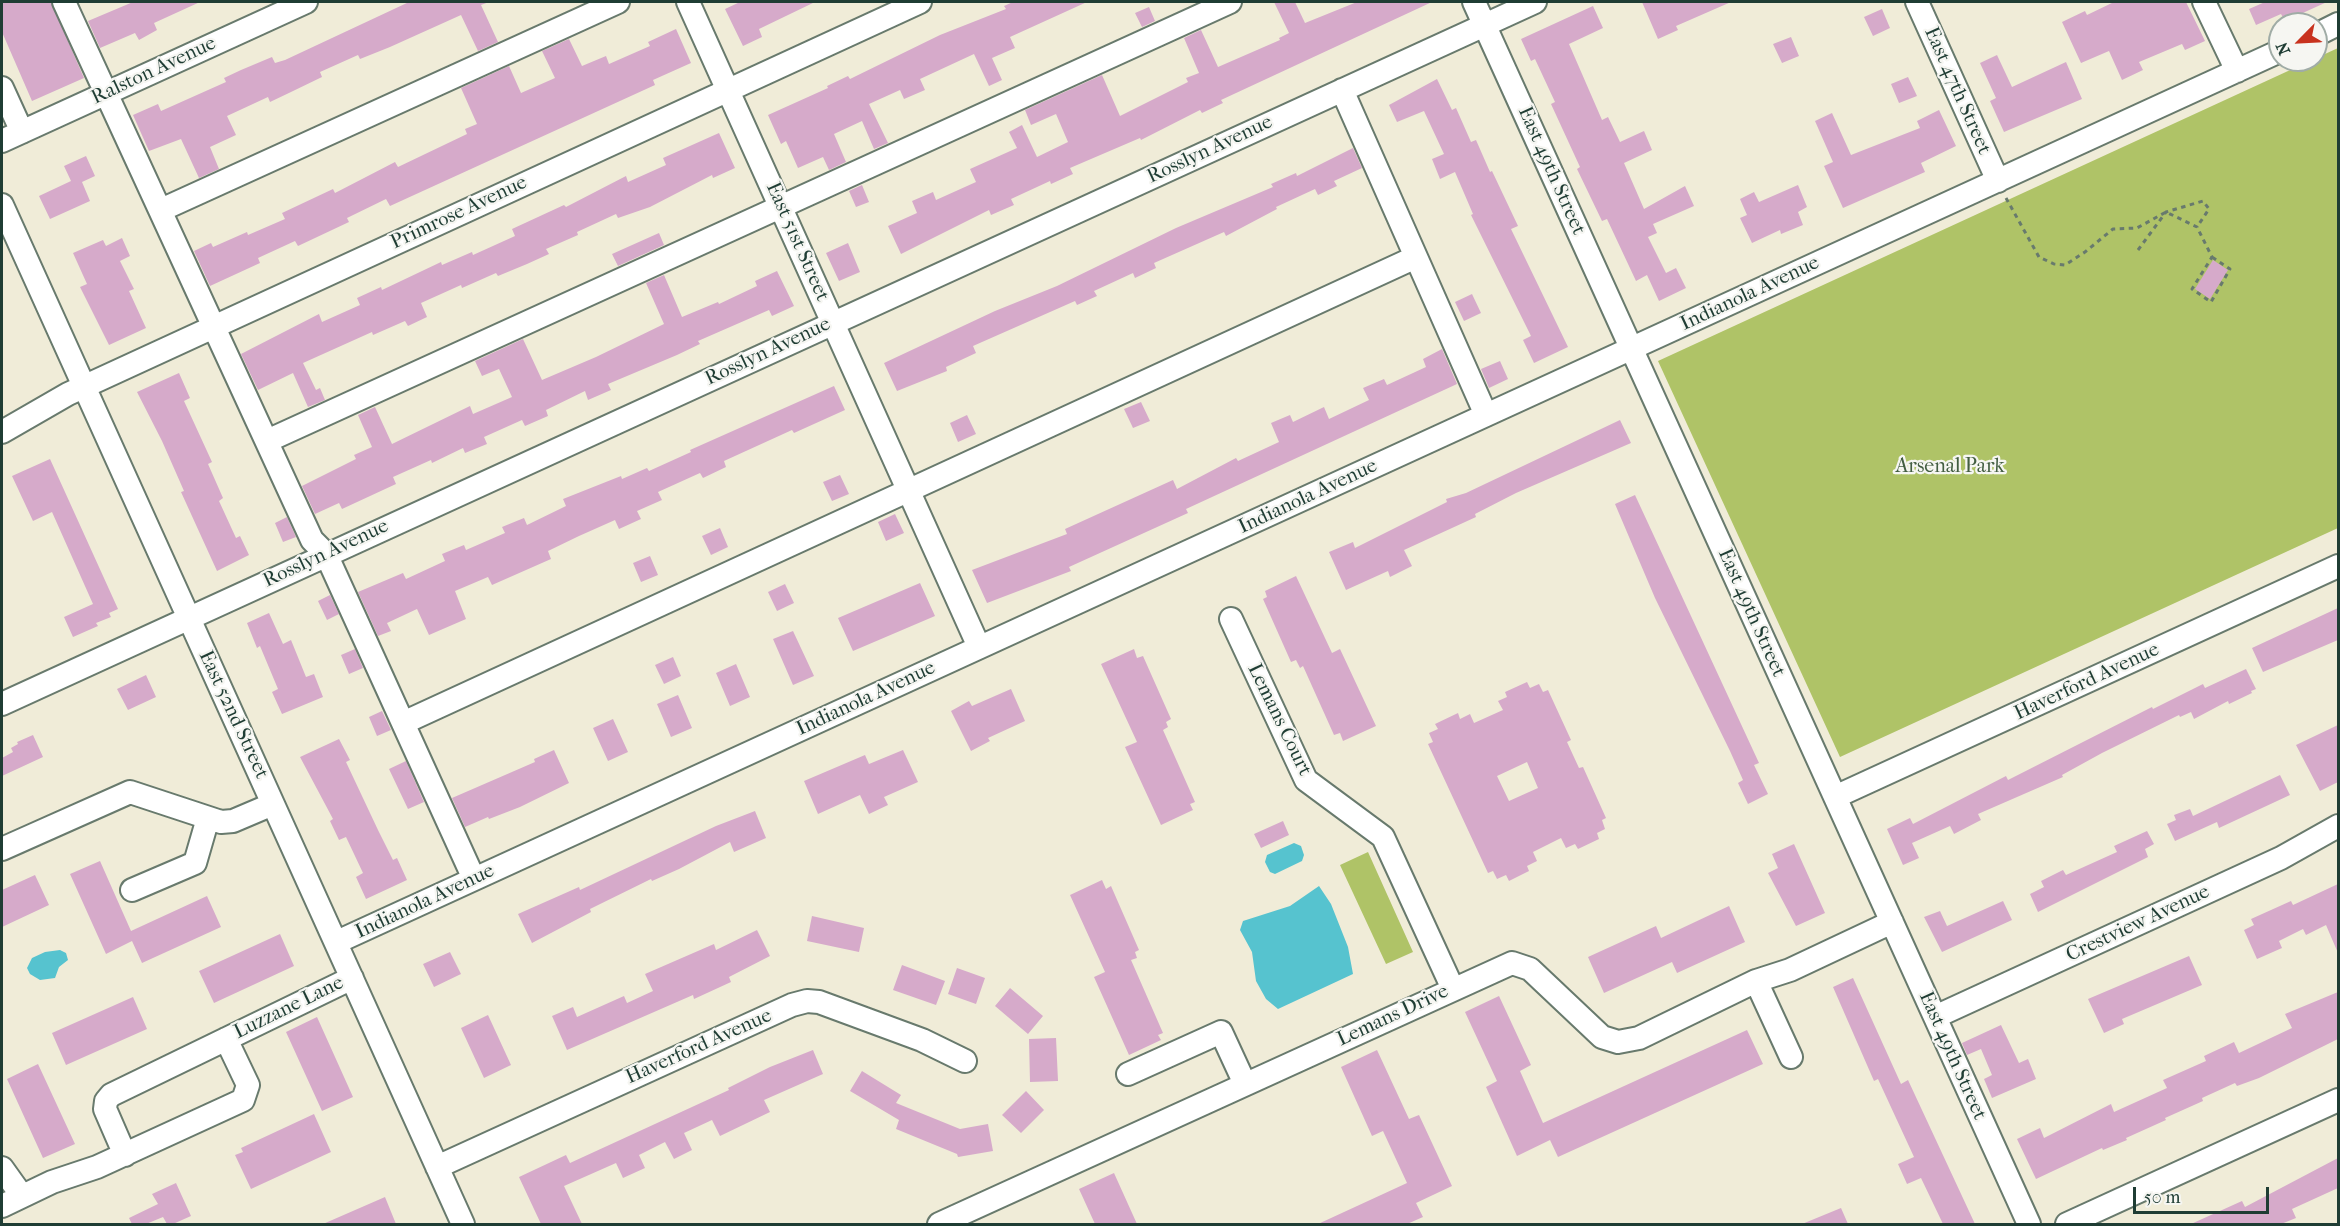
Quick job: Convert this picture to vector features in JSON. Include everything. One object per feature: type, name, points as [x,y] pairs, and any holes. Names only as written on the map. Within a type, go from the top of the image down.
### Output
[{"type":"street","points":[[64,2],[312,540],[326,554],[474,879]]},
{"type":"street","name":"Ralston Avenue","points":[[12,137],[306,2]]},
{"type":"street","points":[[161,210],[618,2]]},
{"type":"street","name":"East 51st Street","points":[[688,2],[979,648]]},
{"type":"street","name":"Primrose Avenue","points":[[2,432],[46,404],[920,2]]},
{"type":"street","points":[[267,441],[1230,2]]},
{"type":"street","name":"East 49th Street","points":[[1474,2],[2029,1224]]},
{"type":"street","name":"Rosslyn Avenue","points":[[2,704],[1535,2]]},
{"type":"street","name":"East 47th Street","points":[[1917,2],[1998,181]]},
{"type":"street","points":[[2204,2],[2237,71]]},
{"type":"street","name":"Indianola Avenue","points":[[337,942],[2268,57]]},
{"type":"street","points":[[2,88],[12,137]]},
{"type":"street","points":[[1342,90],[1486,415]]},
{"type":"street","name":"East 52nd Street","points":[[2,205],[463,1224]]},
{"type":"street","points":[[403,723],[1416,257]]},
{"type":"street","name":"Haverford Avenue","points":[[1835,797],[2338,566]]},
{"type":"street","name":"Lemans Court","points":[[1230,619],[1306,780],[1383,837],[1454,989]]},
{"type":"street","points":[[2,849],[130,792],[221,822],[233,821],[273,804]]},
{"type":"street","points":[[132,890],[195,863],[208,818]]},
{"type":"street","name":"Crestview Avenue","points":[[1935,1017],[2281,858],[2338,826]]},
{"type":"street","points":[[1791,1057],[1756,981],[1790,970],[1892,922]]},
{"type":"street","name":"Lemans Drive","points":[[939,1224],[1507,964],[1518,963],[1530,969],[1602,1037],[1622,1042],[1639,1038],[1756,981]]},
{"type":"street","name":"Luzzane Lane","points":[[125,1155],[105,1109],[108,1098],[352,978]]},
{"type":"street","name":"Haverford Avenue","points":[[437,1167],[792,1005],[807,1001],[819,1002],[922,1040],[965,1061]]},
{"type":"street","points":[[1128,1074],[1221,1032],[1245,1084]]},
{"type":"street","name":"Luzzane Lane","points":[[2,1206],[125,1155],[245,1098],[248,1085],[226,1039]]},
{"type":"street","points":[[2067,1224],[2338,1100]]},
{"type":"street","points":[[2,1168],[22,1196]]},
{"type":"path","points":[[1998,181],[2024,234],[2039,256],[2054,264],[2065,265],[2113,229],[2137,228],[2166,212],[2203,201],[2209,208],[2197,227]]},
{"type":"path","points":[[2166,212],[2197,227],[2212,257],[2230,269],[2211,302],[2192,289],[2212,257]]},
{"type":"path","points":[[2138,250],[2166,212]]},
{"type":"green space","name":"Arsenal Park","points":[[2338,48],[2338,528],[1840,757],[1658,361],[2286,72],[2328,72],[2328,53]]},
{"type":"green space","points":[[1368,852],[1413,952],[1386,964],[1340,865]]},
{"type":"water","points":[[1294,843],[1301,846],[1304,855],[1302,861],[1275,874],[1270,872],[1265,862],[1267,855]]},
{"type":"water","points":[[1319,886],[1331,904],[1348,947],[1353,974],[1278,1009],[1266,999],[1256,981],[1252,952],[1240,930],[1243,921],[1290,906]]},
{"type":"water","points":[[60,950],[66,953],[68,960],[59,967],[55,978],[40,980],[30,974],[27,968],[32,958],[45,952]]},
{"type":"building","points":[[2,2],[51,2],[84,78],[32,101],[2,32]]},
{"type":"building","points":[[133,2],[200,2],[154,23],[157,30],[139,40],[135,33],[100,48],[88,21]]},
{"type":"building","points":[[409,2],[489,2],[481,5],[498,42],[478,51],[461,15],[390,47],[360,59],[358,55],[320,72],[322,77],[270,102],[268,97],[227,116],[236,135],[210,147],[219,169],[199,178],[181,139],[149,151],[133,115],[158,104],[161,111],[226,82],[224,78],[241,70],[272,57],[275,63],[285,60]]},
{"type":"building","points":[[740,2],[815,2],[759,29],[762,37],[743,46],[725,9]]},
{"type":"building","points":[[1013,2],[1087,2],[1010,37],[1015,48],[992,58],[1002,80],[989,86],[974,54],[920,79],[925,90],[904,99],[900,90],[869,104],[888,143],[874,149],[862,121],[834,134],[846,162],[829,170],[823,157],[798,168],[786,141],[781,144],[768,115],[828,88],[827,86],[848,76],[850,79],[940,35],[1006,9],[1004,6]]},
{"type":"building","points":[[1274,2],[1295,2],[1305,23],[1357,2],[1432,2],[1221,100],[1223,103],[1202,113],[1200,110],[1141,140],[1140,138],[1070,168],[1073,174],[1051,184],[1050,181],[1011,199],[1014,205],[991,215],[989,210],[901,254],[888,226],[917,213],[912,201],[933,192],[936,200],[976,182],[970,169],[1017,148],[1009,132],[1022,125],[1037,157],[1068,142],[1056,114],[1031,125],[1025,110],[1102,75],[1120,116],[1188,82],[1186,78],[1199,73],[1184,38],[1201,30],[1218,67],[1280,40],[1279,38],[1289,33]]},
{"type":"building","points":[[1642,2],[1731,2],[1676,26],[1678,30],[1658,39]]},
{"type":"building","points":[[2114,2],[2186,2],[2205,41],[2185,50],[2182,44],[2139,62],[2143,70],[2122,80],[2109,51],[2081,63],[2062,22],[2085,11],[2087,15]]},
{"type":"building","points":[[2265,2],[2327,2],[2305,12],[2268,12],[2268,20],[2256,25],[2249,9]]},
{"type":"building","points":[[1593,6],[1603,28],[1569,44],[1602,120],[1608,117],[1620,142],[1644,131],[1652,150],[1624,163],[1644,209],[1685,186],[1694,206],[1653,224],[1657,233],[1648,237],[1666,273],[1676,268],[1686,288],[1659,301],[1647,275],[1636,281],[1607,219],[1602,221],[1577,169],[1580,167],[1551,104],[1555,102],[1535,59],[1531,61],[1521,39]]},
{"type":"building","points":[[1149,7],[1155,21],[1142,27],[1135,13]]},
{"type":"building","points":[[1882,9],[1890,28],[1873,36],[1864,17]]},
{"type":"building","points":[[676,29],[691,63],[653,80],[655,85],[390,206],[386,199],[347,218],[349,222],[298,246],[295,241],[258,258],[260,263],[210,286],[194,251],[211,243],[213,247],[247,232],[248,235],[285,219],[282,213],[333,189],[335,193],[395,162],[398,167],[467,134],[465,129],[477,124],[461,88],[509,66],[521,93],[555,78],[542,51],[569,39],[582,66],[606,56],[609,64],[650,46],[648,42]]},
{"type":"building","points":[[1791,37],[1799,56],[1782,63],[1773,44]]},
{"type":"building","points":[[1997,55],[2012,87],[2066,62],[2082,99],[2004,132],[1990,101],[1996,98],[1980,63]]},
{"type":"building","points":[[1908,77],[1917,96],[1899,103],[1891,84]]},
{"type":"building","points":[[1437,79],[1452,110],[1456,108],[1471,142],[1476,140],[1490,172],[1492,171],[1518,226],[1511,229],[1568,347],[1534,363],[1523,340],[1531,336],[1471,215],[1473,214],[1455,172],[1440,179],[1432,159],[1444,154],[1424,111],[1397,122],[1389,105]]},
{"type":"building","points":[[1939,110],[1956,146],[1921,163],[1925,172],[1843,208],[1824,166],[1833,162],[1815,121],[1832,113],[1851,155],[1920,128],[1917,121]]},
{"type":"building","points":[[719,133],[735,168],[713,178],[712,175],[650,207],[618,218],[616,214],[577,232],[578,235],[546,249],[549,254],[527,264],[498,276],[496,273],[462,288],[461,285],[421,303],[427,317],[408,326],[405,321],[373,335],[372,332],[303,363],[316,390],[320,388],[325,400],[308,407],[293,373],[258,390],[241,354],[319,314],[322,322],[360,305],[357,298],[381,287],[382,290],[441,262],[442,265],[472,252],[473,255],[515,236],[512,229],[564,205],[566,207],[626,176],[628,182],[666,165],[663,158]]},
{"type":"building","points":[[1353,148],[1362,168],[1334,181],[1337,186],[1318,195],[1315,189],[1276,207],[1277,209],[1226,236],[1224,232],[1154,263],[1156,268],[1135,278],[1133,273],[1094,291],[1097,296],[1077,305],[1075,301],[973,346],[976,353],[946,367],[947,371],[897,391],[884,363],[995,311],[1057,286],[1176,228],[1273,187],[1271,184],[1296,173],[1297,176]]},
{"type":"building","points":[[86,156],[95,176],[82,182],[90,201],[50,219],[39,196],[71,181],[64,166]]},
{"type":"building","points":[[862,185],[869,202],[856,207],[849,191]]},
{"type":"building","points":[[1798,185],[1807,207],[1798,212],[1803,225],[1781,234],[1780,230],[1752,243],[1740,218],[1747,215],[1740,199],[1754,192],[1759,202]]},
{"type":"building","points":[[659,233],[664,245],[618,266],[612,254]]},
{"type":"building","points":[[122,238],[130,256],[120,261],[134,289],[129,291],[146,328],[109,345],[80,287],[87,284],[73,253],[103,240],[106,246]]},
{"type":"building","points":[[848,243],[860,272],[839,281],[826,253]]},
{"type":"building","points":[[2213,260],[2228,270],[2210,299],[2195,289]]},
{"type":"building","points":[[777,271],[794,306],[772,316],[769,310],[698,341],[700,344],[677,355],[608,384],[611,390],[588,400],[585,391],[546,410],[548,416],[525,426],[522,420],[484,437],[487,444],[465,453],[463,448],[432,463],[431,460],[393,477],[396,484],[342,509],[339,503],[315,514],[302,486],[356,459],[354,455],[372,447],[358,415],[375,407],[392,444],[470,406],[473,414],[512,397],[499,369],[482,376],[475,361],[523,339],[542,380],[664,324],[646,283],[664,275],[682,317],[718,302],[719,304],[757,286],[755,281]]},
{"type":"building","points":[[1472,294],[1481,313],[1464,321],[1455,302]]},
{"type":"building","points":[[1442,349],[1457,384],[1186,509],[1188,513],[1069,567],[1071,571],[987,603],[972,570],[1067,534],[1065,529],[1173,480],[1177,489],[1236,458],[1238,461],[1279,442],[1271,423],[1290,415],[1293,422],[1324,407],[1329,419],[1369,400],[1363,388],[1384,379],[1387,385],[1426,367],[1423,359]]},
{"type":"building","points":[[1500,361],[1508,379],[1489,388],[1481,369]]},
{"type":"building","points":[[179,373],[190,398],[184,401],[212,462],[208,464],[223,498],[219,501],[236,538],[240,536],[249,555],[217,571],[181,492],[184,491],[162,441],[137,392]]},
{"type":"building","points":[[834,386],[845,410],[794,433],[792,430],[724,461],[726,467],[703,478],[700,473],[658,492],[662,500],[637,511],[641,519],[619,529],[615,520],[548,551],[551,559],[492,585],[488,577],[455,591],[466,619],[429,635],[417,609],[387,623],[391,631],[378,636],[358,592],[403,573],[406,579],[445,561],[442,554],[464,545],[466,550],[505,533],[502,527],[524,518],[527,525],[566,506],[563,499],[621,476],[622,479],[647,468],[649,471],[691,452],[690,450]]},
{"type":"building","points":[[1141,402],[1150,421],[1133,428],[1124,409]]},
{"type":"building","points":[[967,415],[976,434],[958,442],[950,423]]},
{"type":"building","points":[[1620,420],[1631,443],[1516,493],[1475,514],[1476,517],[1404,550],[1412,566],[1390,577],[1388,571],[1346,590],[1329,552],[1353,542],[1355,548],[1447,502],[1446,499],[1466,493]]},
{"type":"building","points":[[50,459],[118,609],[109,613],[111,617],[96,623],[98,626],[73,637],[64,617],[93,604],[52,512],[33,521],[12,476]]},
{"type":"building","points":[[840,475],[849,494],[832,501],[823,482]]},
{"type":"building","points":[[1635,495],[1759,763],[1754,765],[1768,794],[1748,804],[1738,783],[1743,780],[1655,598],[1615,504]]},
{"type":"building","points":[[895,514],[904,533],[886,541],[878,522]]},
{"type":"building","points":[[287,517],[296,537],[283,542],[275,523]]},
{"type":"building","points":[[720,528],[728,547],[711,555],[702,536]]},
{"type":"building","points":[[650,556],[658,575],[641,582],[633,563]]},
{"type":"building","points":[[1296,576],[1332,653],[1340,649],[1376,726],[1343,741],[1340,733],[1334,735],[1303,666],[1300,668],[1296,660],[1291,662],[1263,599],[1267,597],[1265,591]]},
{"type":"building","points":[[920,583],[935,616],[853,651],[838,618]]},
{"type":"building","points":[[785,584],[794,603],[777,611],[768,592]]},
{"type":"building","points":[[330,595],[339,614],[327,620],[318,601]]},
{"type":"building","points":[[2338,608],[2338,640],[2263,672],[2252,648]]},
{"type":"building","points":[[269,613],[283,644],[291,640],[306,677],[314,674],[323,697],[282,714],[272,692],[278,689],[260,646],[257,648],[247,623]]},
{"type":"building","points":[[793,631],[814,676],[793,685],[773,639]]},
{"type":"building","points":[[355,649],[363,668],[349,674],[341,655]]},
{"type":"building","points":[[1134,649],[1137,658],[1143,656],[1171,719],[1166,722],[1168,727],[1163,730],[1195,802],[1190,804],[1193,810],[1161,825],[1125,747],[1137,742],[1101,664]]},
{"type":"building","points":[[673,657],[681,676],[664,684],[655,665]]},
{"type":"building","points":[[736,664],[750,697],[730,706],[716,673]]},
{"type":"building","points":[[2246,669],[2256,689],[2251,691],[2252,693],[2229,704],[2228,701],[2194,719],[2191,712],[2180,717],[2179,715],[2102,753],[2062,775],[2063,777],[1978,814],[1981,820],[1954,834],[1950,826],[1912,843],[1919,858],[1903,865],[1887,829],[1910,818],[1913,824],[2006,776],[2008,780],[2152,707],[2153,709],[2203,684],[2205,688]]},
{"type":"building","points":[[146,675],[156,697],[128,710],[117,689]]},
{"type":"building","points":[[1527,682],[1530,688],[1539,684],[1543,692],[1548,690],[1571,740],[1567,742],[1579,768],[1583,767],[1606,818],[1602,820],[1605,829],[1597,833],[1599,839],[1578,849],[1575,844],[1566,848],[1561,838],[1533,852],[1537,861],[1527,866],[1529,871],[1509,881],[1506,875],[1497,879],[1493,871],[1488,873],[1428,744],[1433,742],[1429,733],[1438,729],[1435,724],[1458,713],[1460,719],[1470,714],[1474,723],[1503,710],[1498,701],[1507,697],[1505,692]],"holes":[[[1527,762],[1538,788],[1509,801],[1497,776]]]},
{"type":"building","points":[[1011,689],[1025,721],[988,738],[990,741],[971,751],[951,711],[969,701],[972,706]]},
{"type":"building","points":[[678,695],[692,728],[671,737],[657,704]]},
{"type":"building","points":[[382,711],[391,730],[377,736],[369,717]]},
{"type":"building","points":[[613,719],[628,752],[608,761],[593,728]]},
{"type":"building","points":[[2338,725],[2338,782],[2320,791],[2296,745]]},
{"type":"building","points":[[33,735],[43,757],[2,776],[2,758],[13,752],[11,748],[18,744],[17,742]]},
{"type":"building","points":[[339,739],[350,760],[346,762],[378,830],[393,860],[397,858],[407,880],[366,899],[356,877],[363,873],[346,837],[339,840],[330,821],[333,819],[300,757]]},
{"type":"building","points":[[554,750],[569,783],[520,807],[465,827],[452,798],[535,762],[534,759]]},
{"type":"building","points":[[903,750],[918,782],[884,797],[888,805],[869,814],[860,795],[818,814],[804,781],[865,755],[869,764]]},
{"type":"building","points":[[406,761],[424,802],[408,809],[389,769]]},
{"type":"building","points":[[2280,775],[2290,795],[2219,828],[2217,822],[2175,841],[2167,824],[2176,820],[2174,815],[2190,809],[2193,816]]},
{"type":"building","points":[[755,811],[766,838],[734,852],[730,842],[679,869],[652,881],[651,879],[590,909],[591,912],[532,943],[518,914],[579,887],[580,890],[716,826]]},
{"type":"building","points":[[1283,821],[1289,835],[1261,848],[1254,834]]},
{"type":"building","points":[[2147,831],[2154,844],[2145,849],[2148,857],[2038,912],[2030,894],[2044,887],[2041,881],[2063,870],[2066,875],[2117,852],[2114,846]]},
{"type":"building","points":[[1794,844],[1825,913],[1796,926],[1768,873],[1778,868],[1772,854]]},
{"type":"building","points":[[100,861],[131,931],[207,896],[221,927],[142,963],[132,941],[106,954],[70,874]]},
{"type":"building","points":[[35,875],[49,905],[2,927],[2,890]]},
{"type":"building","points":[[1102,880],[1106,889],[1111,886],[1139,950],[1135,952],[1137,958],[1131,960],[1163,1033],[1158,1035],[1161,1040],[1129,1055],[1094,977],[1105,972],[1070,895]]},
{"type":"building","points":[[2338,884],[2338,953],[2326,925],[2306,935],[2303,929],[2279,941],[2282,948],[2257,959],[2244,930],[2254,925],[2251,919],[2291,901],[2293,905]]},
{"type":"building","points":[[2003,901],[2012,920],[1942,952],[1924,917],[1940,911],[1947,926]]},
{"type":"building","points":[[1729,906],[1745,942],[1677,973],[1672,962],[1604,993],[1588,957],[1656,926],[1661,938]]},
{"type":"building","points":[[812,916],[864,928],[859,952],[807,941]]},
{"type":"building","points":[[757,930],[770,956],[729,977],[731,982],[694,999],[693,995],[567,1050],[552,1016],[573,1007],[577,1017],[624,996],[627,1003],[653,991],[645,974],[714,944],[716,950]]},
{"type":"building","points":[[280,934],[294,966],[214,1003],[199,971]]},
{"type":"building","points":[[450,952],[461,974],[434,987],[423,964]]},
{"type":"building","points":[[2189,956],[2202,985],[2122,1019],[2124,1024],[2104,1033],[2088,999]]},
{"type":"building","points":[[902,965],[945,981],[936,1005],[893,990]]},
{"type":"building","points":[[957,968],[985,978],[976,1004],[948,994]]},
{"type":"building","points":[[1853,978],[1901,1084],[1908,1080],[1975,1224],[1943,1224],[1921,1178],[1907,1184],[1898,1164],[1914,1157],[1878,1079],[1874,1081],[1833,987]]},
{"type":"building","points":[[1010,988],[1043,1016],[1028,1034],[995,1006]]},
{"type":"building","points":[[2338,992],[2338,1039],[2259,1078],[2237,1086],[2235,1083],[2202,1098],[2203,1101],[2126,1138],[2127,1140],[2103,1150],[2102,1148],[2036,1179],[2017,1139],[2040,1128],[2044,1138],[2111,1104],[2114,1112],[2167,1088],[2163,1080],[2206,1061],[2204,1056],[2234,1042],[2239,1053],[2292,1028],[2285,1014]]},
{"type":"building","points":[[1499,996],[1531,1065],[1520,1071],[1543,1123],[1747,1030],[1763,1064],[1558,1157],[1550,1140],[1517,1156],[1486,1087],[1497,1081],[1465,1012]]},
{"type":"building","points":[[133,997],[147,1029],[66,1065],[52,1033]]},
{"type":"building","points":[[488,1015],[511,1065],[484,1078],[461,1028]]},
{"type":"building","points":[[317,1017],[353,1097],[322,1111],[286,1032]]},
{"type":"building","points":[[2001,1025],[2019,1063],[2028,1059],[2036,1079],[1992,1098],[1984,1079],[1992,1075],[1981,1049],[1967,1055],[1962,1043]]},
{"type":"building","points":[[1056,1038],[1058,1081],[1030,1082],[1029,1039]]},
{"type":"building","points":[[813,1050],[823,1074],[764,1100],[770,1112],[720,1136],[712,1120],[684,1133],[692,1150],[674,1159],[665,1142],[639,1155],[645,1168],[623,1178],[616,1163],[564,1186],[582,1224],[541,1224],[519,1177],[566,1155],[570,1163],[729,1090],[728,1088],[770,1067]]},
{"type":"building","points":[[1377,1050],[1409,1119],[1419,1115],[1452,1186],[1416,1203],[1423,1217],[1407,1224],[1318,1224],[1407,1183],[1383,1131],[1372,1136],[1341,1067]]},
{"type":"building","points":[[38,1064],[75,1144],[43,1158],[7,1079]]},
{"type":"building","points":[[862,1071],[901,1095],[896,1103],[960,1129],[988,1124],[993,1151],[958,1157],[957,1154],[896,1129],[899,1120],[850,1091]]},
{"type":"building","points":[[1026,1091],[1044,1110],[1021,1133],[1002,1115]]},
{"type":"building","points":[[314,1114],[331,1152],[251,1189],[235,1155],[243,1152],[241,1148]]},
{"type":"building","points":[[2338,1158],[2338,1188],[2292,1209],[2296,1218],[2281,1224],[2191,1224],[2242,1201],[2245,1207]]},
{"type":"building","points":[[1114,1173],[1137,1224],[1095,1224],[1079,1189]]},
{"type":"building","points":[[176,1183],[191,1216],[173,1224],[167,1224],[163,1217],[146,1224],[132,1224],[129,1218],[158,1204],[152,1194]]},
{"type":"building","points":[[385,1197],[396,1224],[323,1224]]},
{"type":"building","points":[[1841,1208],[1848,1224],[1802,1224]]}]
